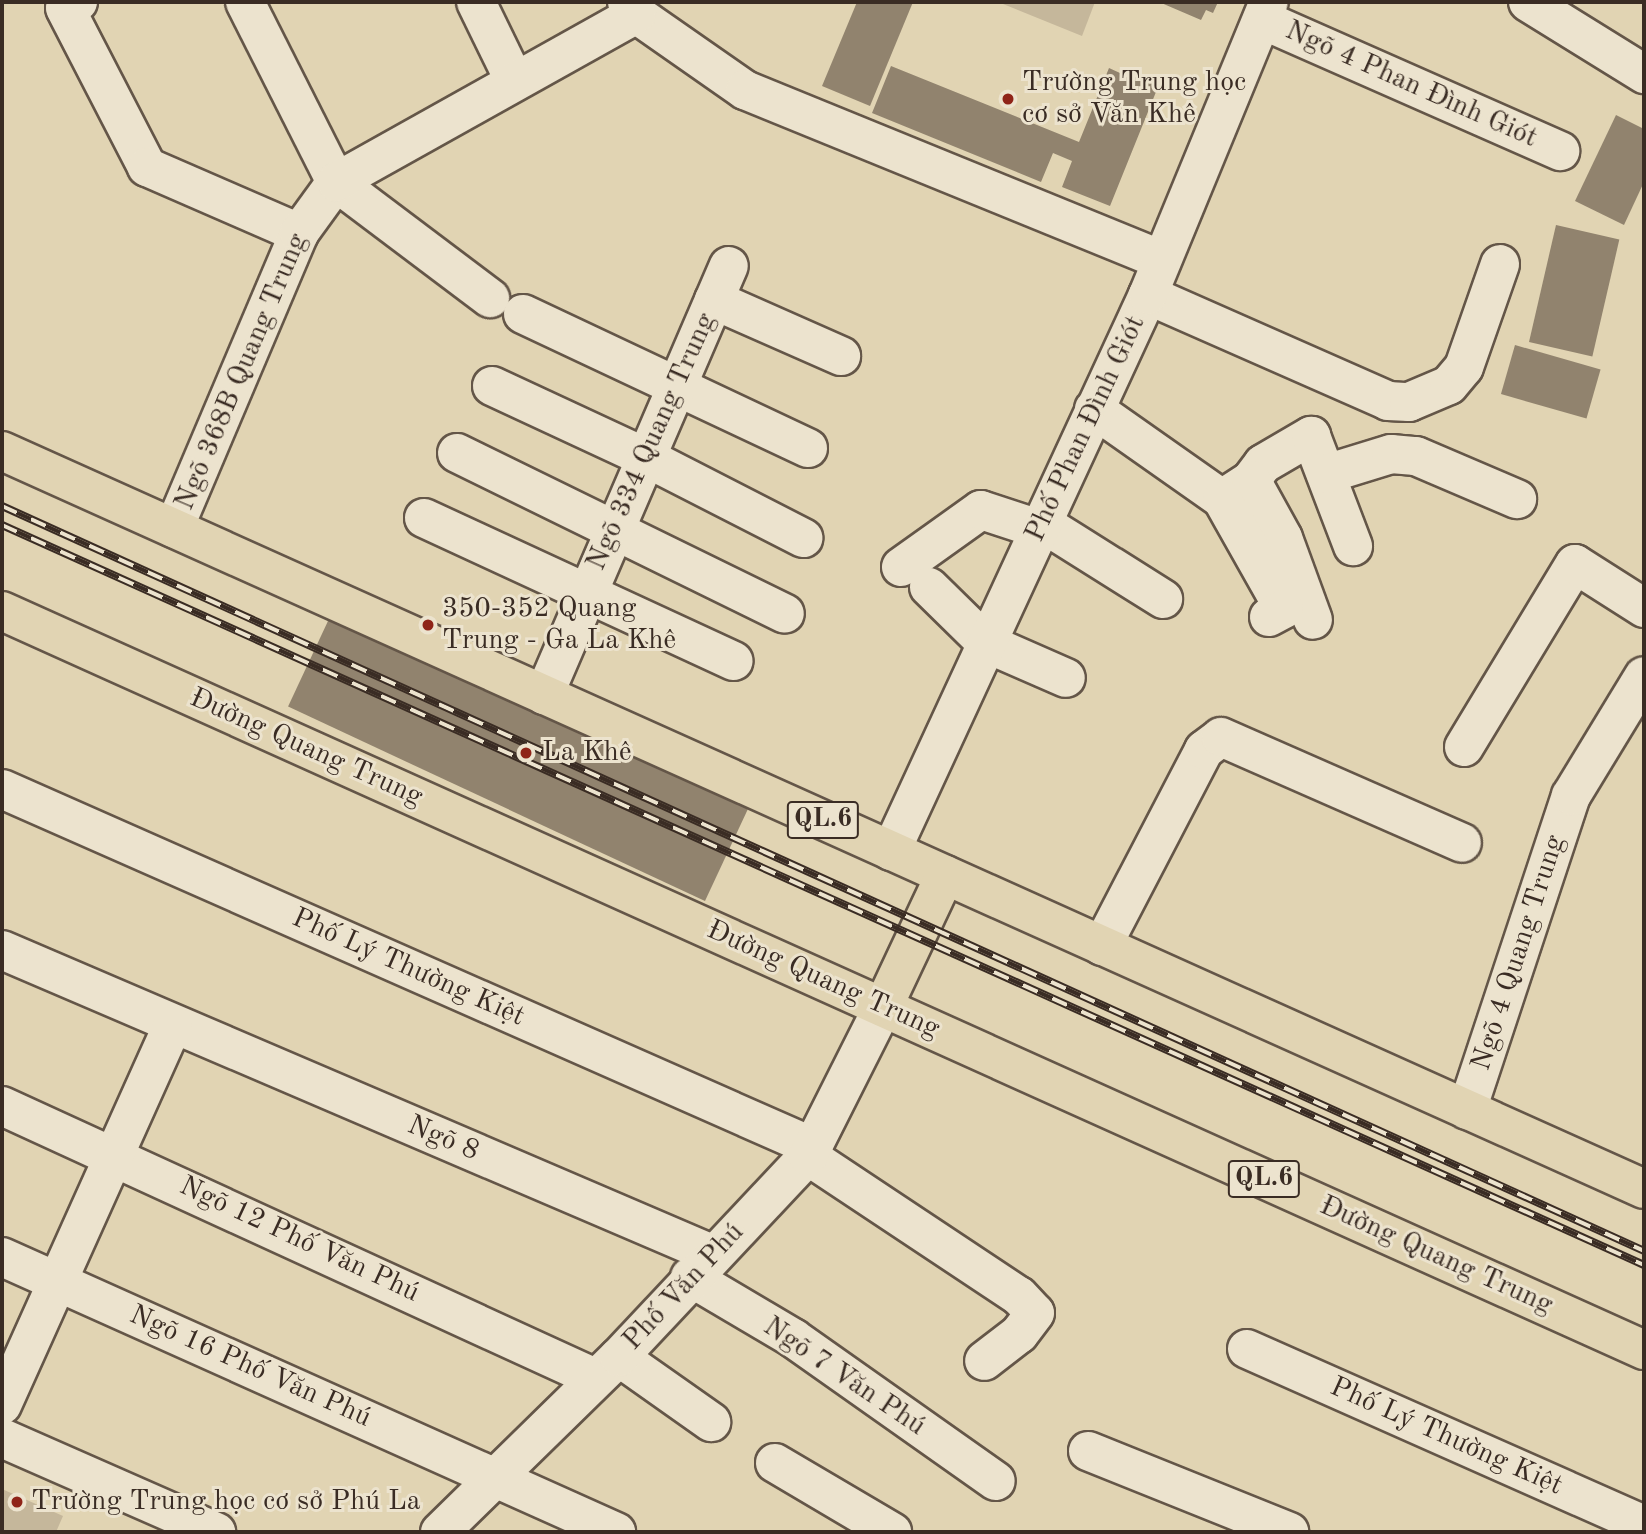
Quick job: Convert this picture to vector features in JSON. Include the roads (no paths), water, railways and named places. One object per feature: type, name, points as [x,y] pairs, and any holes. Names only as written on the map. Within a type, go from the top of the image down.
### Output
[{"type":"highway","name":"QL.6","points":[[2,451],[1644,1189]]},
{"type":"highway","name":"Đường Quang Trung","points":[[2,611],[1644,1350]]},
{"type":"highway","points":[[883,1007],[945,875]]},
{"type":"street","points":[[78,2],[65,8],[147,167],[299,233]]},
{"type":"street","points":[[245,2],[336,183],[507,306],[808,448]]},
{"type":"street","points":[[476,2],[514,80]]},
{"type":"street","points":[[1528,2],[1644,74]]},
{"type":"street","points":[[336,183],[514,80],[631,8],[745,90],[1162,260]]},
{"type":"street","name":"Ngõ 4 Phan Đình Giót","points":[[1266,11],[1560,151]]},
{"type":"street","name":"Phố Phan Đình Giót","points":[[891,850],[1148,295],[1266,11]]},
{"type":"street","name":"Ngõ 368B Quang Trung","points":[[174,528],[299,233],[336,183]]},
{"type":"street","points":[[1148,295],[1388,401],[1409,402],[1449,385],[1464,367],[1500,264]]},
{"type":"street","name":"Ngõ 334 Quang Trung","points":[[544,695],[729,266]]},
{"type":"street","points":[[714,300],[841,356]]},
{"type":"street","points":[[492,386],[646,457],[803,538]]},
{"type":"street","points":[[1094,409],[1236,490],[1283,538],[1313,620]]},
{"type":"street","points":[[1236,490],[1264,464],[1311,436],[1353,546]]},
{"type":"street","points":[[457,453],[785,614]]},
{"type":"street","points":[[1326,474],[1391,454],[1416,457],[1517,499]]},
{"type":"street","points":[[1236,490],[1284,608],[1269,617]]},
{"type":"street","points":[[1066,678],[980,656],[915,588],[981,510],[1040,526],[1163,599]]},
{"type":"street","points":[[424,518],[586,596],[734,661]]},
{"type":"street","points":[[1464,747],[1574,564],[1644,608]]},
{"type":"street","name":"Ngõ 4 Quang Trung","points":[[1467,1110],[1571,796],[1644,676]]},
{"type":"street","points":[[1102,946],[1204,750],[1221,737],[1320,783],[1361,795],[1462,843]]},
{"type":"street","name":"Phố Lý Thường Kiệt","points":[[2,789],[811,1152],[1018,1296],[1035,1313],[1018,1334],[984,1361]]},
{"type":"street","name":"Ngõ 8","points":[[2,950],[173,1025],[701,1266]]},
{"type":"street","name":"Phố Văn Phú","points":[[440,1532],[607,1367],[811,1152],[883,1007]]},
{"type":"street","points":[[2,1405],[173,1025]]},
{"type":"street","name":"Ngõ 12 Phố Văn Phú","points":[[2,1106],[607,1367],[711,1422]]},
{"type":"street","name":"Ngõ 16 Phố Văn Phú","points":[[2,1256],[616,1532]]},
{"type":"street","name":"Ngõ 7 Văn Phú","points":[[701,1266],[793,1338],[996,1481]]},
{"type":"street","name":"Phố Lý Thường Kiệt","points":[[1247,1349],[1644,1525]]},
{"type":"street","points":[[2,1438],[216,1532]]},
{"type":"street","points":[[1088,1451],[1289,1532]]},
{"type":"street","points":[[775,1463],[892,1532]]},
{"type":"railway","points":[[2,506],[1644,1251]]},
{"type":"railway","points":[[2,525],[1644,1265]]},
{"type":"place","name":"Trường Trung học cơ sở Văn Khê","points":[[1008,99]]},
{"type":"place","name":"350-352 Quang Trung - Ga La Khê","points":[[428,625]]},
{"type":"place","name":"La Khê","points":[[526,753]]},
{"type":"place","name":"Trường Trung học cơ sở Phú La","points":[[17,1502]]}]
